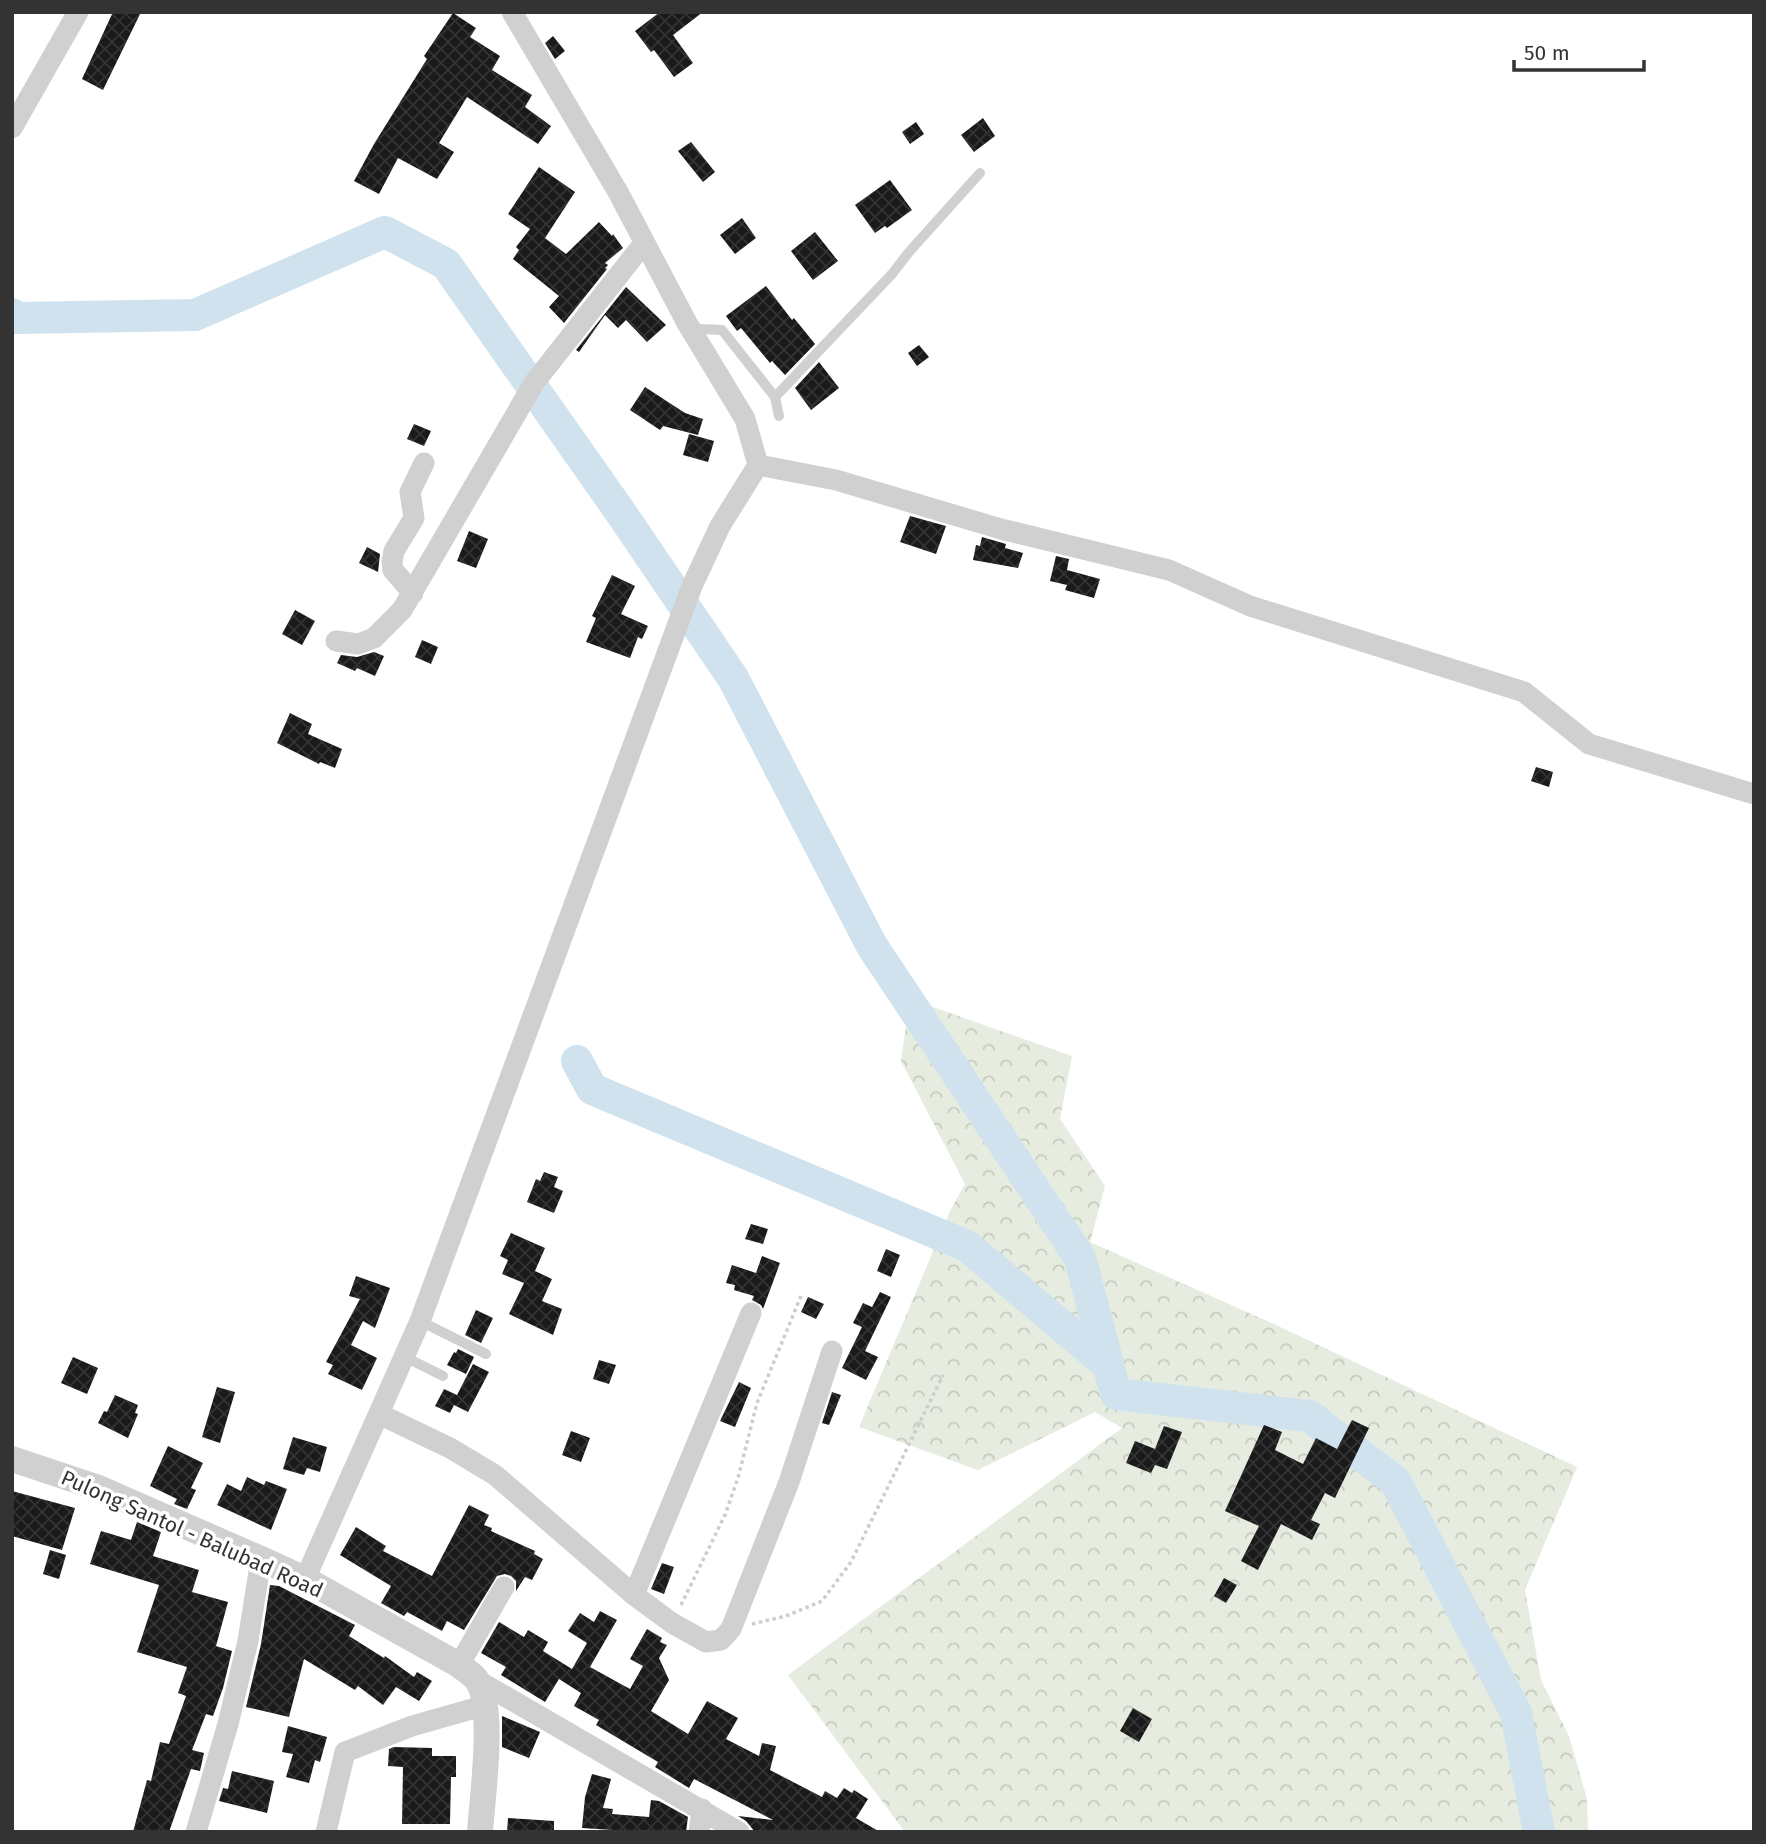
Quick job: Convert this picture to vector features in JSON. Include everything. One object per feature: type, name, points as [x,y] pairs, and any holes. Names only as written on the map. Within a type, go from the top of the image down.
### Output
[{"type":"street","points":[[12,128],[78,12]]},
{"type":"street","points":[[306,1580],[420,1321],[692,586],[720,526],[758,465],[744,419],[687,323],[618,192],[512,12]]},
{"type":"street","points":[[336,641],[358,644],[374,638],[402,610],[532,388],[644,243]]},
{"type":"street","points":[[413,593],[393,570],[392,562],[394,551],[414,518],[410,492],[424,463]]},
{"type":"street","points":[[758,465],[836,480],[1001,529],[1169,570],[1250,606],[1524,692],[1590,744],[1754,794]]},
{"type":"street","points":[[634,1595],[751,1313]]},
{"type":"street","points":[[379,1414],[450,1448],[495,1475],[634,1595],[672,1623],[706,1642],[720,1640],[730,1629],[789,1482],[832,1351]]},
{"type":"street","name":"Pulong Santol - Balubad Road","points":[[12,1459],[96,1487],[306,1580],[468,1673]]},
{"type":"street","points":[[196,1832],[228,1724],[248,1641],[261,1559]]},
{"type":"street","points":[[468,1673],[504,1587]]},
{"type":"street","points":[[468,1673],[485,1705],[487,1732],[480,1832]]},
{"type":"street","points":[[468,1673],[739,1832]]},
{"type":"street","points":[[327,1832],[345,1752],[412,1726],[485,1705]]},
{"type":"street","points":[[699,1832],[702,1810]]},
{"type":"lane","points":[[775,397],[892,274],[980,173]]},
{"type":"lane","points":[[687,323],[700,329],[722,330],[775,397],[779,416]]},
{"type":"lane","points":[[420,1321],[486,1354]]},
{"type":"lane","points":[[405,1357],[443,1376]]},
{"type":"path","points":[[672,1623],[725,1515],[738,1478],[757,1403],[801,1296]]},
{"type":"path","points":[[730,1629],[786,1616],[822,1601],[851,1562],[943,1375]]},
{"type":"green space","points":[[910,999],[1072,1056],[1060,1119],[1105,1186],[1090,1242],[1276,1325],[1577,1467],[1525,1590],[1541,1680],[1569,1736],[1587,1799],[1588,1832],[905,1832],[788,1675],[1122,1428],[1095,1412],[978,1470],[859,1427],[951,1209],[965,1184],[901,1061]]},
{"type":"building","points":[[113,12],[141,12],[103,90],[82,79]]},
{"type":"building","points":[[660,12],[703,12],[673,35],[693,63],[674,77],[654,50],[651,52],[635,31]]},
{"type":"building","points":[[453,13],[476,28],[470,37],[500,56],[492,70],[532,95],[525,107],[551,126],[538,144],[467,97],[439,143],[454,152],[437,179],[398,158],[379,194],[354,181],[427,59],[424,56]]},
{"type":"building","points":[[553,36],[565,51],[555,59],[545,43]]},
{"type":"building","points":[[983,118],[995,136],[974,152],[961,135]]},
{"type":"building","points":[[916,122],[924,134],[910,144],[902,132]]},
{"type":"building","points":[[691,142],[715,172],[703,182],[678,151]]},
{"type":"building","points":[[539,167],[575,192],[545,238],[566,254],[599,222],[612,236],[613,234],[623,248],[605,263],[608,265],[605,268],[607,269],[564,323],[549,307],[559,296],[513,259],[519,250],[516,247],[530,229],[508,214]]},
{"type":"building","points":[[890,180],[912,210],[875,233],[855,205]]},
{"type":"building","points":[[742,218],[756,238],[735,254],[720,235]]},
{"type":"building","points":[[815,232],[838,261],[813,280],[791,251]]},
{"type":"building","points":[[766,286],[815,344],[785,375],[772,361],[770,363],[741,328],[737,331],[726,316]]},
{"type":"building","points":[[626,287],[666,325],[647,342],[626,320],[618,328],[605,315],[579,352],[576,350]]},
{"type":"building","points":[[919,345],[929,357],[917,366],[908,353]]},
{"type":"building","points":[[819,362],[839,388],[811,410],[795,388]]},
{"type":"building","points":[[645,387],[685,413],[703,419],[698,435],[663,426],[660,430],[630,410]]},
{"type":"building","points":[[414,424],[431,431],[424,446],[407,439]]},
{"type":"building","points":[[689,434],[714,441],[708,462],[683,455]]},
{"type":"building","points":[[910,516],[946,526],[936,554],[900,542]]},
{"type":"building","points":[[469,531],[488,539],[476,568],[457,561]]},
{"type":"building","points":[[982,537],[1006,544],[1005,548],[1023,553],[1018,568],[973,560],[976,545],[980,546]]},
{"type":"building","points":[[367,547],[380,554],[378,572],[359,563]]},
{"type":"building","points":[[1056,556],[1069,559],[1067,570],[1100,579],[1094,598],[1065,590],[1067,585],[1050,581]]},
{"type":"building","points":[[612,575],[635,586],[621,614],[648,626],[642,639],[638,637],[630,658],[586,642],[596,618],[592,616]]},
{"type":"building","points":[[295,610],[315,621],[302,645],[282,634]]},
{"type":"building","points":[[422,640],[438,647],[431,664],[415,657]]},
{"type":"building","points":[[374,652],[384,656],[375,676],[337,663],[341,655],[357,657]]},
{"type":"building","points":[[290,713],[312,724],[308,734],[342,749],[335,768],[320,762],[319,764],[277,743]]},
{"type":"building","points":[[1536,767],[1553,772],[1549,787],[1531,781]]},
{"type":"building","points":[[544,1172],[558,1177],[554,1187],[563,1191],[554,1213],[527,1202],[536,1179],[540,1181]]},
{"type":"building","points":[[751,1224],[768,1229],[763,1244],[745,1239]]},
{"type":"building","points":[[511,1233],[545,1248],[535,1271],[552,1279],[542,1301],[562,1309],[553,1335],[509,1314],[524,1283],[502,1274],[508,1260],[500,1256]]},
{"type":"building","points":[[886,1249],[900,1255],[891,1277],[877,1271]]},
{"type":"building","points":[[762,1256],[780,1263],[763,1309],[752,1300],[754,1296],[734,1290],[735,1285],[726,1283],[732,1265],[756,1273]]},
{"type":"building","points":[[356,1276],[390,1288],[375,1328],[363,1321],[351,1345],[377,1358],[362,1390],[328,1374],[333,1365],[326,1362],[360,1299],[349,1296]]},
{"type":"building","points":[[880,1292],[891,1297],[865,1351],[878,1357],[866,1380],[842,1368],[862,1327],[853,1323],[863,1303],[872,1307]]},
{"type":"building","points":[[808,1297],[824,1304],[816,1319],[801,1312]]},
{"type":"building","points":[[476,1310],[493,1318],[481,1343],[465,1335]]},
{"type":"building","points":[[458,1349],[474,1357],[466,1374],[447,1365]]},
{"type":"building","points":[[73,1357],[98,1368],[87,1394],[61,1383]]},
{"type":"building","points":[[599,1360],[616,1365],[609,1384],[593,1379]]},
{"type":"building","points":[[473,1364],[489,1372],[468,1412],[454,1405],[450,1413],[435,1406],[444,1389],[457,1395]]},
{"type":"building","points":[[739,1382],[751,1388],[735,1427],[720,1421]]},
{"type":"building","points":[[217,1387],[235,1392],[220,1443],[202,1437]]},
{"type":"building","points":[[832,1392],[841,1395],[829,1425],[822,1423]]},
{"type":"building","points":[[115,1395],[138,1405],[135,1413],[138,1414],[128,1438],[98,1423]]},
{"type":"building","points":[[1352,1420],[1369,1428],[1335,1498],[1325,1493],[1311,1520],[1320,1524],[1312,1540],[1281,1524],[1258,1570],[1241,1561],[1259,1526],[1225,1511],[1264,1425],[1282,1432],[1275,1450],[1303,1464],[1316,1438],[1337,1449]]},
{"type":"building","points":[[1164,1426],[1182,1432],[1167,1469],[1155,1465],[1151,1473],[1126,1463],[1135,1441],[1155,1449]]},
{"type":"building","points":[[571,1431],[590,1438],[581,1462],[562,1455]]},
{"type":"building","points":[[293,1437],[327,1447],[320,1472],[307,1468],[304,1475],[283,1469]]},
{"type":"building","points":[[168,1446],[203,1463],[191,1488],[196,1490],[187,1509],[174,1504],[177,1499],[150,1486]]},
{"type":"building","points":[[247,1477],[264,1485],[266,1481],[287,1489],[271,1530],[217,1505],[227,1484],[241,1491]]},
{"type":"building","points":[[12,1491],[75,1508],[62,1550],[12,1536]]},
{"type":"building","points":[[469,1505],[489,1515],[484,1525],[492,1528],[491,1531],[535,1551],[534,1554],[543,1559],[532,1580],[525,1577],[516,1591],[516,1581],[511,1576],[497,1576],[464,1630],[447,1621],[442,1631],[407,1612],[404,1616],[381,1603],[391,1586],[340,1555],[356,1527],[386,1546],[383,1551],[432,1576]]},
{"type":"building","points":[[137,1522],[161,1532],[153,1556],[199,1570],[192,1592],[228,1602],[216,1646],[232,1651],[223,1688],[213,1716],[206,1714],[192,1750],[204,1753],[200,1771],[191,1769],[169,1832],[133,1832],[147,1780],[151,1781],[160,1742],[169,1744],[186,1696],[178,1693],[187,1667],[137,1652],[159,1585],[90,1564],[101,1531],[131,1540]]},
{"type":"building","points":[[50,1550],[66,1555],[59,1579],[43,1574]]},
{"type":"building","points":[[662,1563],[674,1567],[664,1594],[651,1589]]},
{"type":"building","points":[[1224,1578],[1237,1585],[1226,1603],[1214,1596]]},
{"type":"building","points":[[270,1585],[279,1586],[355,1625],[349,1636],[384,1658],[385,1656],[414,1677],[417,1672],[432,1681],[419,1701],[396,1687],[383,1705],[358,1686],[355,1690],[304,1659],[289,1717],[246,1707],[261,1644]]},
{"type":"building","points":[[600,1611],[617,1620],[590,1667],[630,1689],[643,1666],[630,1659],[647,1629],[662,1638],[660,1642],[667,1645],[659,1658],[669,1680],[651,1711],[688,1734],[707,1701],[738,1718],[726,1739],[759,1756],[762,1743],[776,1746],[770,1770],[822,1797],[825,1791],[837,1798],[844,1788],[852,1793],[854,1790],[868,1799],[856,1818],[880,1832],[755,1832],[738,1816],[773,1820],[694,1779],[689,1788],[655,1767],[658,1762],[596,1725],[599,1720],[574,1706],[581,1693],[559,1679],[545,1702],[501,1675],[506,1667],[481,1653],[499,1622],[524,1637],[528,1630],[548,1642],[543,1651],[572,1669],[587,1643],[568,1631],[580,1613],[594,1622]]},
{"type":"building","points":[[1133,1708],[1152,1719],[1139,1742],[1120,1731]]},
{"type":"building","points":[[502,1716],[540,1732],[529,1758],[502,1747]]},
{"type":"building","points":[[288,1726],[327,1737],[320,1762],[315,1760],[309,1783],[286,1777],[293,1754],[282,1752]]},
{"type":"building","points":[[432,1748],[432,1756],[456,1756],[456,1777],[451,1777],[450,1824],[402,1824],[403,1767],[388,1766],[389,1749]]},
{"type":"building","points":[[232,1771],[274,1781],[267,1813],[219,1801],[223,1788],[228,1789]]},
{"type":"building","points":[[592,1774],[611,1779],[603,1808],[613,1809],[612,1814],[649,1817],[651,1800],[659,1801],[688,1817],[686,1832],[612,1832],[582,1828],[585,1797]]},
{"type":"building","points":[[508,1818],[554,1821],[554,1832],[507,1832]]},
{"type":"waterway","points":[[12,314],[16,318],[195,315],[385,232],[446,264],[733,678],[872,946],[1080,1258],[1116,1394],[1309,1416],[1395,1481],[1516,1713],[1539,1832]]},
{"type":"waterway","points":[[577,1061],[592,1089],[967,1246],[1108,1365]]}]
